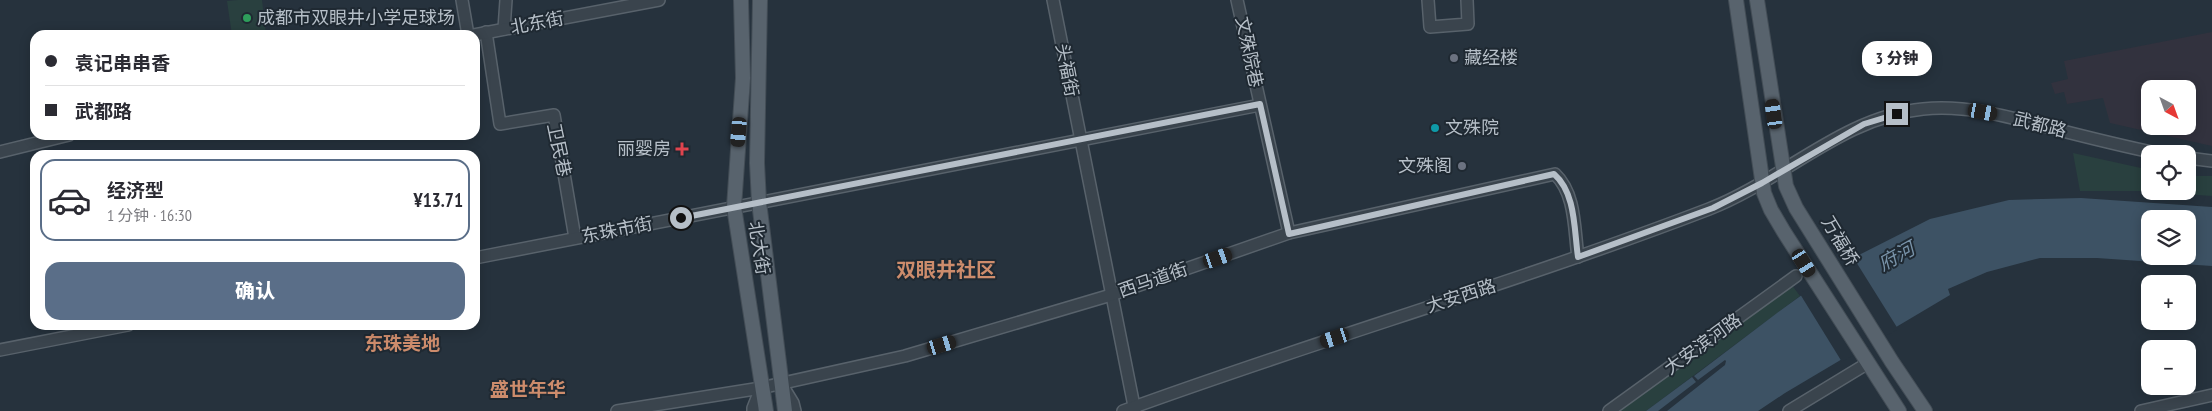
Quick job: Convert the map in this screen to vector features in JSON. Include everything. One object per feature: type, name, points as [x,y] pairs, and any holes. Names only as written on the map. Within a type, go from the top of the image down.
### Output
[{"type":"main road","name":"北大街","points":[[741,0],[744,78],[734,207],[766,411]]},
{"type":"main road","name":"北大街","points":[[760,0],[757,163],[759,202],[785,411]]},
{"type":"main road","points":[[1736,0],[1762,183],[1771,210],[1899,411]]},
{"type":"main road","name":"万福桥","points":[[1757,0],[1786,186],[1796,208],[1892,362],[1925,411]]},
{"type":"street","points":[[462,0],[467,30]]},
{"type":"street","points":[[504,29],[506,0]]},
{"type":"street","name":"北东街","points":[[480,34],[659,0]]},
{"type":"street","name":"头福街","points":[[1052,0],[1111,295],[1130,410]]},
{"type":"street","name":"文殊院巷","points":[[1237,0],[1289,234]]},
{"type":"street","points":[[1428,0],[1430,27],[1468,24],[1467,0]]},
{"type":"street","name":"卫民巷","points":[[486,32],[500,124],[554,115],[575,238]]},
{"type":"street","name":"东珠市街","points":[[480,257],[1260,104]]},
{"type":"street","name":"武都路","points":[[1782,170],[1864,124],[1922,109],[1973,110],[2006,116],[2141,149]]},
{"type":"street","points":[[0,152],[49,140]]},
{"type":"street","points":[[2196,159],[2212,161]]},
{"type":"street","name":"大安西路","points":[[1130,410],[1578,257],[1713,208],[1762,183],[1782,170]]},
{"type":"street","name":"西马道街","points":[[617,411],[782,384],[905,356],[1111,295],[1289,234],[1554,174],[1562,181],[1569,192],[1578,257]]},
{"type":"street","name":"大安滨河路","points":[[1609,411],[1796,276]]},
{"type":"street","points":[[0,350],[102,330]]},
{"type":"street","points":[[1789,411],[1865,360]]},
{"type":"street","points":[[782,384],[794,403],[795,411]]},
{"type":"street","points":[[753,411],[761,388]]},
{"type":"street","points":[[2141,411],[2212,395]]},
{"type":"shaded area","points":[[2212,32],[2212,146],[2163,135],[2196,135],[2196,80],[2141,80],[2141,130],[2110,123],[2103,98],[2067,104],[2064,92],[2055,94],[2051,83],[2068,79],[2064,61]]},
{"type":"green space","name":"成都市双眼井小学足球场","points":[[262,0],[265,30],[231,30],[227,1]]},
{"type":"green space","points":[[2073,153],[2141,168],[2141,191],[2080,191]]},
{"type":"green space","points":[[2196,176],[2212,176],[2212,196],[2196,195]]},
{"type":"green space","points":[[1791,284],[1800,296],[1646,411],[1615,411]]},
{"type":"water","name":"府河","points":[[2081,198],[2212,207],[2212,266],[2196,265],[2196,210],[2141,210],[2141,261],[2097,258],[2040,258],[1987,272],[1948,289],[1950,295],[1758,411],[1667,411],[1725,365],[1726,361],[1698,380],[1694,376],[1777,313],[1853,258],[1930,219],[2009,200]]},
{"type":"water","points":[[1692,377],[1696,382],[1658,411],[1646,411]]},
{"type":"pier","points":[[1853,257],[1898,329],[1842,362],[1800,294]]},
{"type":"place","name":"成都市双眼井小学足球场","points":[[247,18]]},
{"type":"place","name":"藏经楼","points":[[1454,58]]},
{"type":"place","name":"文殊院","points":[[1435,128]]},
{"type":"place","name":"丽婴房","points":[[682,149]]},
{"type":"place","name":"文殊阁","points":[[1462,166]]},
{"type":"district","name":"双眼井社区","points":[[946,270]]},
{"type":"district","name":"东珠美地","points":[[402,343]]},
{"type":"district","name":"盛世年华","points":[[528,389]]},
{"type":"route","points":[[681,218],[1260,104],[1289,234],[1554,174],[1562,181],[1569,192],[1578,257],[1713,208],[1762,183],[1864,124],[1897,114]]}]
